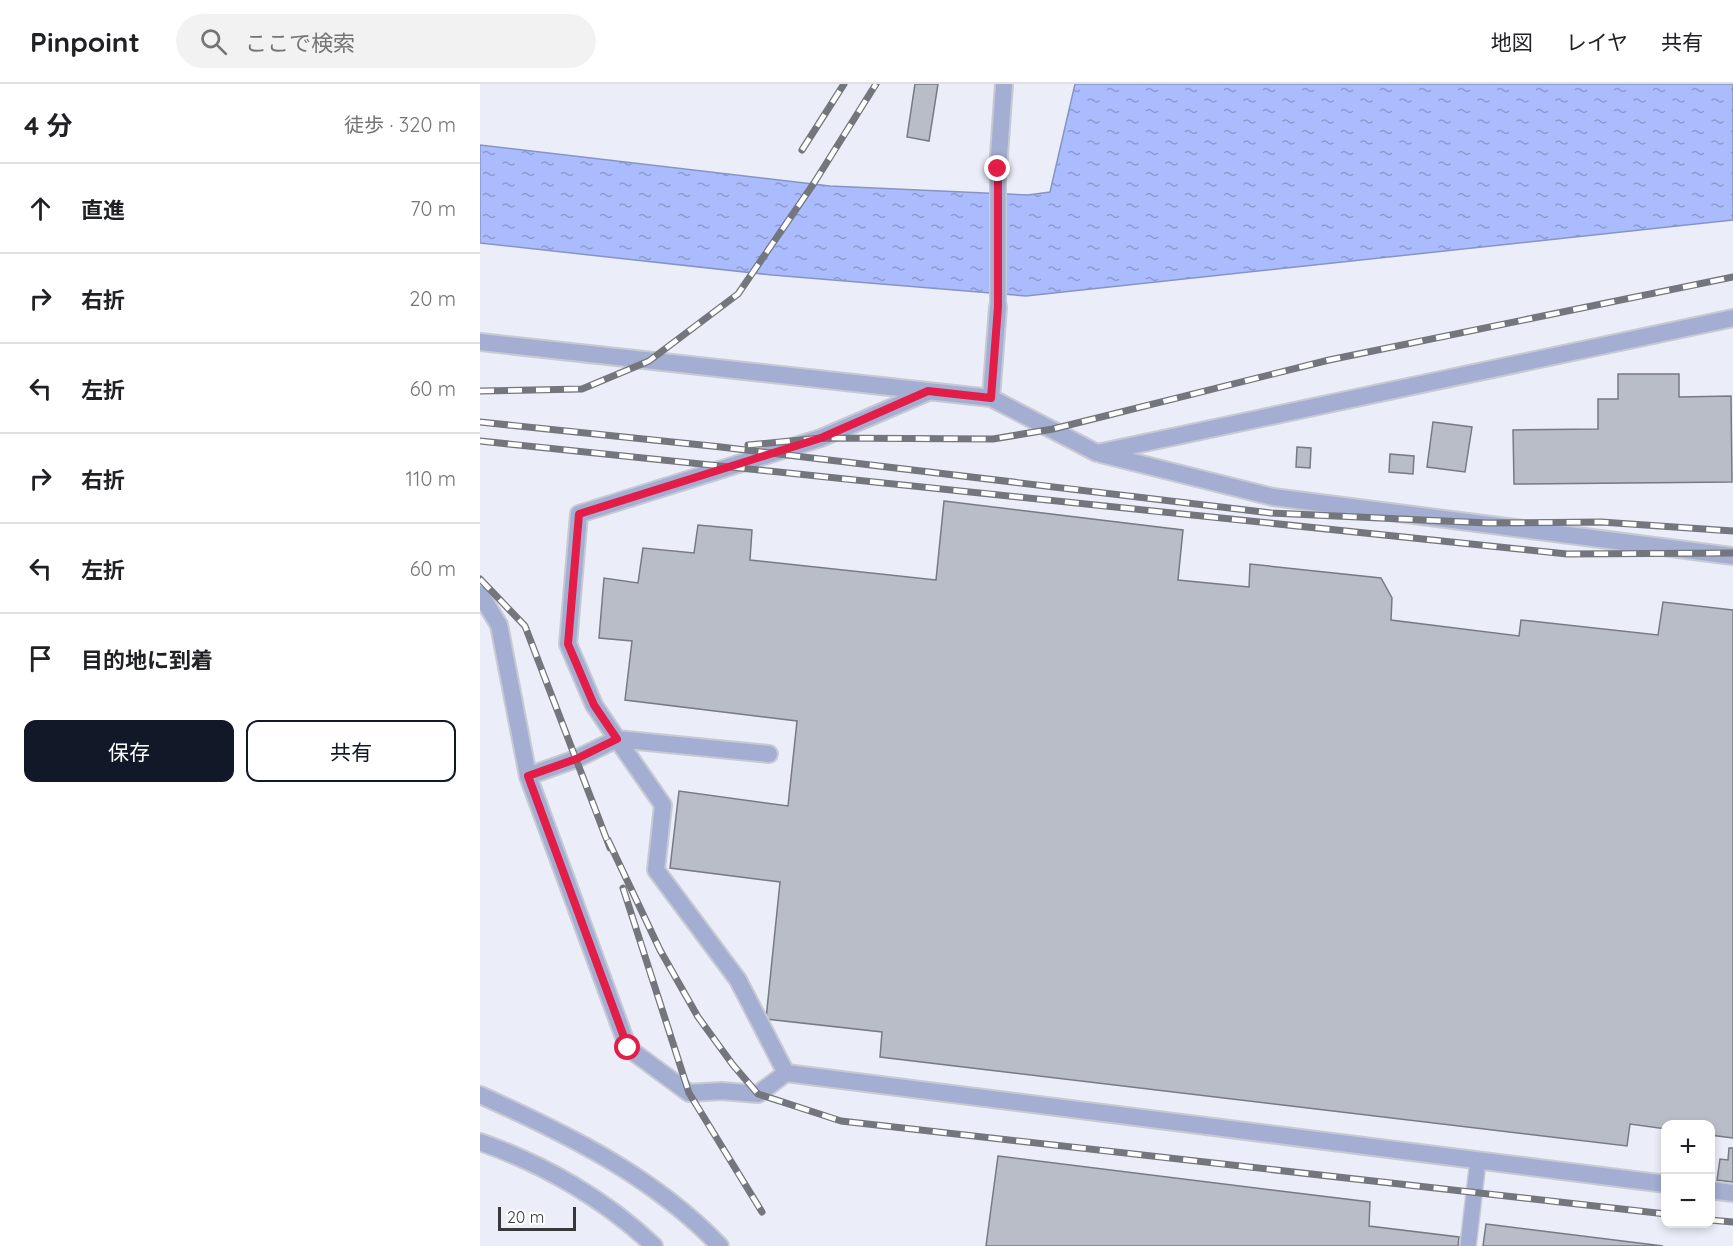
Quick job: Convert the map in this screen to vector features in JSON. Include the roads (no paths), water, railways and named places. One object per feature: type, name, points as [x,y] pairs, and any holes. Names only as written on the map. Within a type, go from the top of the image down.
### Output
[{"type":"street","points":[[998,169],[1004,84]]},
{"type":"street","points":[[991,398],[998,307]]},
{"type":"street","points":[[1097,453],[1733,318]]},
{"type":"street","points":[[480,342],[991,398],[1097,453],[1273,497],[1733,556]]},
{"type":"street","points":[[786,1073],[738,980],[656,870],[663,805],[594,705],[568,644],[579,514],[821,438],[928,391]]},
{"type":"street","points":[[480,594],[499,625],[528,776],[628,1048],[689,1093],[721,1091],[758,1094],[786,1073],[1661,1184]]},
{"type":"street","points":[[528,776],[576,759],[617,739],[769,754]]},
{"type":"street","points":[[480,1095],[572,1138],[627,1170],[673,1203],[720,1246]]},
{"type":"street","points":[[480,1142],[555,1174],[603,1204],[654,1246]]},
{"type":"street","points":[[1715,1191],[1733,1193]]},
{"type":"lane","points":[[998,169],[998,307]]},
{"type":"lane","points":[[1468,1246],[1478,1161]]},
{"type":"water","points":[[1075,84],[1733,84],[1733,220],[1026,296],[772,275],[480,243],[480,145],[830,186],[1028,195],[1050,192]]},
{"type":"railway","points":[[802,150],[844,84]]},
{"type":"railway","points":[[480,391],[582,389],[649,361],[738,294],[814,183],[876,84]]},
{"type":"railway","points":[[748,445],[821,438],[993,439],[1053,429],[1329,360],[1733,277]]},
{"type":"railway","points":[[480,422],[721,447],[1271,513],[1488,523],[1601,522],[1733,531]]},
{"type":"railway","points":[[480,441],[1567,554],[1733,553]]},
{"type":"railway","points":[[480,579],[525,626],[610,848]]},
{"type":"railway","points":[[608,840],[660,950],[698,1017],[733,1065],[758,1094],[841,1121],[1661,1213]]},
{"type":"railway","points":[[623,888],[689,1093],[762,1212]]},
{"type":"railway","points":[[1715,1220],[1733,1222]]}]
